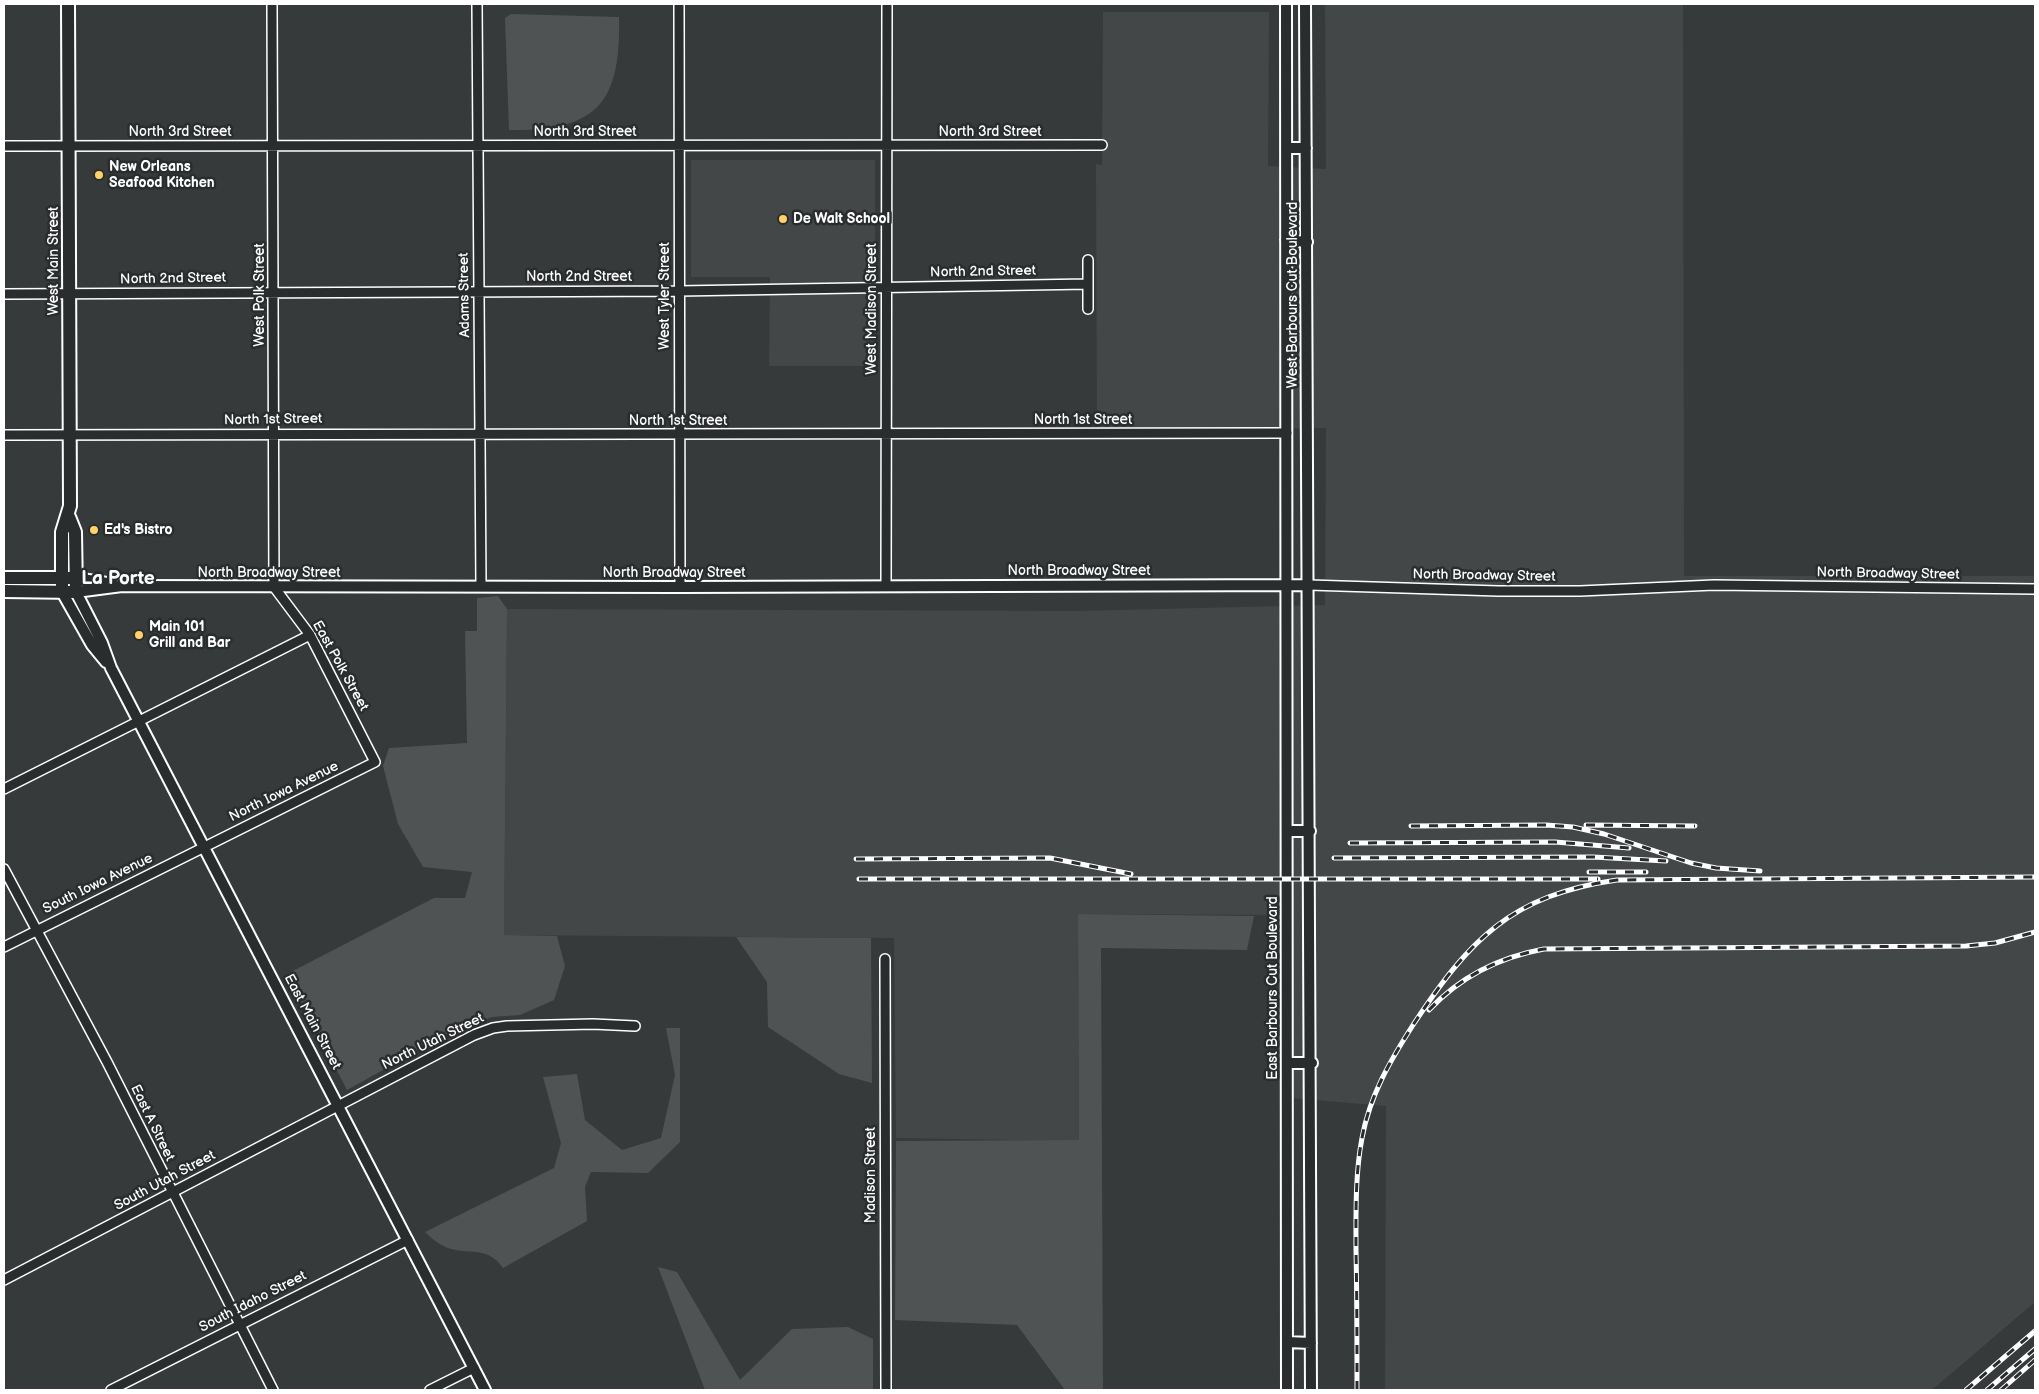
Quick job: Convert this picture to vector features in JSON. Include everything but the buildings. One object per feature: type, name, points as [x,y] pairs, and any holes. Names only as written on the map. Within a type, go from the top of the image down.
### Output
[{"type":"main road","name":"West Main Street","points":[[68,4],[69,517],[75,532],[76,592]]},
{"type":"main road","name":"West Main Street","points":[[62,592],[62,532],[69,517]]},
{"type":"main road","points":[[4,578],[76,578]]},
{"type":"main road","points":[[4,591],[76,592]]},
{"type":"street","name":"West Polk Street","points":[[272,4],[274,587]]},
{"type":"street","name":"Adams Street","points":[[477,4],[481,586]]},
{"type":"street","name":"West Tyler Street","points":[[679,4],[680,588]]},
{"type":"street","name":"West Madison Street","points":[[886,585],[887,4]]},
{"type":"street","name":"West Barbours Cut Boulevard","points":[[1286,4],[1287,585]]},
{"type":"street","name":"West Barbours Cut Boulevard","points":[[1305,4],[1309,585]]},
{"type":"street","name":"North 3rd Street","points":[[4,146],[1102,145]]},
{"type":"street","points":[[1286,148],[1306,148]]},
{"type":"street","points":[[1286,240],[1307,242]]},
{"type":"street","points":[[1088,260],[1088,308]]},
{"type":"street","name":"North 2nd Street","points":[[4,294],[69,295],[479,290],[679,291],[1088,284]]},
{"type":"street","name":"North 1st Street","points":[[4,435],[1288,434]]},
{"type":"street","name":"North Broadway Street","points":[[76,578],[122,586]]},
{"type":"street","name":"North Broadway Street","points":[[76,592],[122,586],[680,588],[886,585],[1309,585],[1498,591],[1580,591],[1714,585],[2035,589]]},
{"type":"street","name":"East Barbours Cut Boulevard","points":[[1287,585],[1287,1390]]},
{"type":"street","points":[[1309,585],[1312,1063],[1311,1390]]},
{"type":"street","name":"East Polk Street","points":[[274,587],[310,635],[375,762]]},
{"type":"street","name":"East Main Street","points":[[62,592],[92,645],[111,668]]},
{"type":"street","name":"East Main Street","points":[[76,592],[102,643],[111,668],[339,1104],[485,1390]]},
{"type":"street","points":[[4,788],[310,635]]},
{"type":"street","name":"North Iowa Avenue","points":[[204,846],[375,762]]},
{"type":"street","points":[[1287,831],[1310,831]]},
{"type":"street","name":"South Iowa Avenue","points":[[4,947],[204,846]]},
{"type":"street","name":"East A Street","points":[[4,869],[106,1062],[273,1390]]},
{"type":"street","name":"Madison Street","points":[[885,959],[886,1390]]},
{"type":"street","name":"North Utah Street","points":[[339,1104],[474,1035],[493,1028],[593,1024],[635,1026]]},
{"type":"street","points":[[1287,1063],[1312,1063]]},
{"type":"street","name":"South Utah Street","points":[[4,1280],[339,1104]]},
{"type":"street","name":"South Idaho Street","points":[[111,1390],[408,1240]]},
{"type":"street","points":[[1287,1342],[1311,1343]]},
{"type":"street","points":[[430,1390],[474,1368]]},
{"type":"shaded area","points":[[1325,4],[1683,4],[1684,576],[2035,576],[2035,1302],[1932,1390],[1385,1390],[1386,1106],[1280,1097],[1280,915],[1078,914],[1079,1141],[896,1138],[894,938],[504,935],[507,609],[1077,611],[1325,605],[1326,428],[1097,432],[1096,164],[1102,165],[1103,12],[1269,12],[1268,166],[1326,169]]},
{"type":"shaded area","points":[[511,14],[619,17],[615,72],[608,91],[598,106],[583,118],[564,125],[539,129],[509,130],[505,18]]},
{"type":"shaded area","name":"De Walt School","points":[[691,160],[875,160],[875,366],[769,366],[770,277],[691,277]]},
{"type":"shaded area","points":[[498,596],[507,609],[504,935],[557,936],[565,966],[554,1000],[520,1015],[492,1017],[453,1031],[347,1090],[287,974],[434,898],[465,898],[472,872],[423,867],[398,824],[383,766],[389,748],[467,743],[465,631],[477,631],[477,598]]},
{"type":"shaded area","points":[[1078,914],[1254,916],[1247,950],[1101,948],[1103,1390],[1065,1390],[1017,1325],[895,1320],[896,1141],[1079,1140]]},
{"type":"shaded area","points":[[736,937],[871,938],[872,1083],[839,1074],[768,1027],[767,982]]},
{"type":"shaded area","points":[[666,1028],[680,1028],[680,1142],[648,1173],[591,1172],[585,1187],[587,1221],[503,1268],[498,1261],[486,1254],[447,1248],[425,1232],[554,1168],[561,1143],[543,1077],[577,1074],[585,1120],[622,1150],[661,1138],[675,1075]]},
{"type":"shaded area","points":[[658,1267],[677,1272],[740,1380],[792,1329],[848,1327],[873,1339],[873,1390],[705,1390]]},
{"type":"railway","points":[[1411,826],[1546,825],[1573,827],[1604,834],[1691,863],[1716,868],[1760,871]]},
{"type":"railway","points":[[1586,825],[1695,826]]},
{"type":"railway","points":[[1350,843],[1555,842],[1629,848]]},
{"type":"railway","points":[[1334,858],[1593,857],[1666,861]]},
{"type":"railway","points":[[856,859],[1050,858],[1131,874]]},
{"type":"railway","points":[[1589,872],[1646,872]]},
{"type":"railway","points":[[1357,1390],[1356,1194],[1362,1138],[1370,1107],[1396,1052],[1433,995],[1474,946],[1496,926],[1521,910],[1548,897],[1580,887],[1617,880],[2035,877]]},
{"type":"railway","points":[[859,879],[1598,879]]},
{"type":"railway","points":[[1429,1010],[1467,978],[1482,970],[1512,957],[1544,949],[1966,946],[1995,943],[2035,932]]},
{"type":"railway","points":[[1966,1390],[2035,1331]]},
{"type":"railway","points":[[1987,1390],[2035,1349]]},
{"type":"railway","points":[[2001,1390],[2035,1360]]},
{"type":"place","name":"New Orleans Seafood Kitchen","points":[[99,175]]},
{"type":"place","name":"De Walt School","points":[[783,219]]},
{"type":"place","name":"Ed's Bistro","points":[[94,530]]},
{"type":"place","name":"Main 101 Grill and Bar","points":[[139,635]]},
{"type":"district","name":"La Porte","points":[[118,579]]}]
